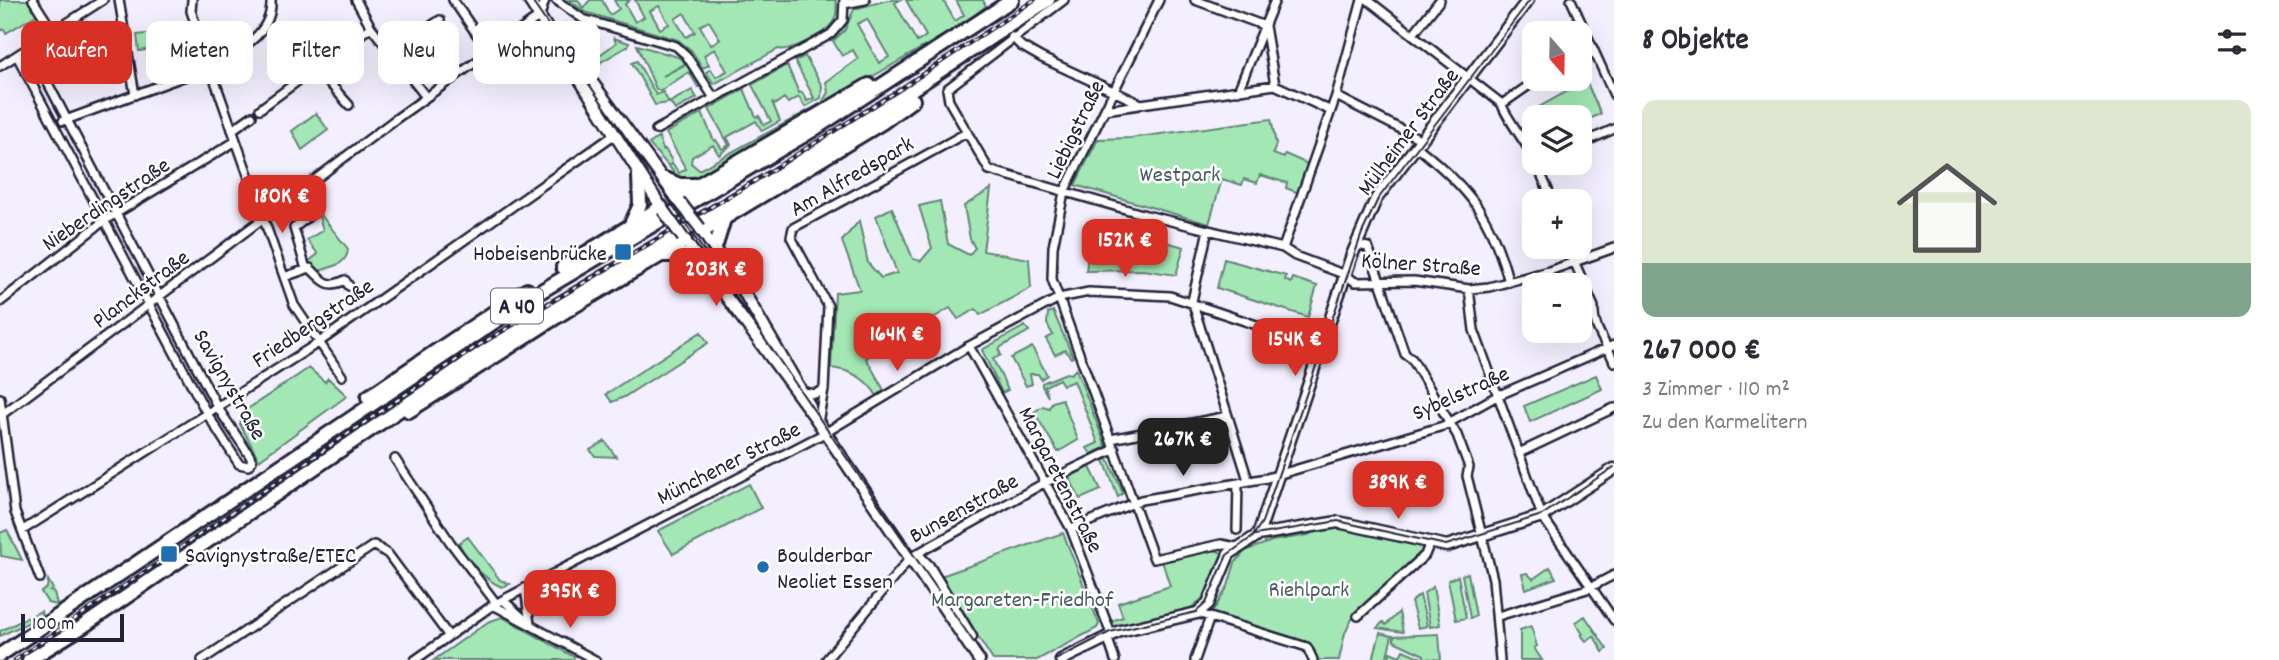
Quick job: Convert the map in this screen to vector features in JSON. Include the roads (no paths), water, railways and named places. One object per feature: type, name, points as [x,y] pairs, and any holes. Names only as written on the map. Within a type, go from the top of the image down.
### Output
[{"type":"highway","name":"A 40","points":[[0,655],[533,296],[813,130],[1012,0]]},
{"type":"highway","name":"A 40","points":[[29,660],[82,627],[543,313],[818,151],[1048,0]]},
{"type":"highway","points":[[678,199],[964,32]]},
{"type":"highway","points":[[702,229],[883,122],[951,73],[981,46]]},
{"type":"highway","points":[[631,225],[640,205],[639,175]]},
{"type":"highway","points":[[665,179],[680,185],[698,185]]},
{"type":"highway","points":[[304,449],[338,418],[390,381],[631,225],[662,208]]},
{"type":"highway","points":[[715,248],[724,218]]},
{"type":"highway","points":[[359,436],[448,389],[534,331],[684,240]]},
{"type":"highway","points":[[660,255],[684,255],[699,260]]},
{"type":"highway","points":[[41,660],[82,627]]},
{"type":"highway","points":[[0,649],[36,633]]},
{"type":"main road","points":[[529,0],[639,175],[816,420],[979,660]]},
{"type":"main road","name":"Mülheimer Straße","points":[[1258,535],[1356,245],[1376,199],[1528,0]]},
{"type":"main road","points":[[540,16],[715,248],[804,392],[816,420]]},
{"type":"main road","points":[[662,208],[678,199]]},
{"type":"main road","points":[[684,240],[702,229]]},
{"type":"main road","points":[[1061,660],[1109,635],[1197,613],[1208,604],[1225,563],[1236,547],[1258,535],[1338,522],[1429,545],[1447,546],[1542,516],[1614,469]]},
{"type":"main road","points":[[911,557],[919,557],[928,566],[988,660]]},
{"type":"street","points":[[33,0],[46,21]]},
{"type":"street","points":[[72,21],[103,0]]},
{"type":"street","points":[[119,0],[135,95]]},
{"type":"street","points":[[192,0],[191,10],[195,21]]},
{"type":"street","points":[[253,38],[271,18],[271,0]]},
{"type":"street","points":[[356,0],[371,27],[426,97]]},
{"type":"street","points":[[453,0],[473,29]]},
{"type":"street","points":[[540,16],[545,0]]},
{"type":"street","points":[[555,0],[583,19],[676,46],[686,55],[714,98]]},
{"type":"street","points":[[656,130],[831,34],[843,20],[844,2],[865,0]]},
{"type":"street","points":[[1064,0],[950,85],[948,98],[989,170],[1064,192]]},
{"type":"street","name":"Liebigstraße","points":[[1159,0],[1064,192],[1053,247],[1052,279],[1154,559],[1221,544],[1236,547]]},
{"type":"street","points":[[1195,0],[1265,26]]},
{"type":"street","points":[[1238,91],[1275,0]]},
{"type":"street","points":[[1283,248],[1336,96],[1362,0]]},
{"type":"street","points":[[1368,0],[1414,33],[1502,104]]},
{"type":"street","points":[[1414,33],[1440,0]]},
{"type":"street","points":[[1571,0],[1614,95]]},
{"type":"street","name":"Planckstraße","points":[[533,21],[540,16]]},
{"type":"street","points":[[1265,26],[1275,85]]},
{"type":"street","points":[[364,32],[371,27]]},
{"type":"street","points":[[1012,37],[1021,46],[1042,58],[1141,104]]},
{"type":"street","points":[[0,66],[21,54]]},
{"type":"street","name":"Savignystraße","points":[[17,56],[207,415],[239,464],[248,466],[252,461],[250,456],[218,408],[48,84]]},
{"type":"street","name":"Planckstraße","points":[[1,415],[473,63]]},
{"type":"street","points":[[55,124],[163,84]]},
{"type":"street","points":[[215,84],[294,304],[342,376]]},
{"type":"street","points":[[260,109],[294,84]]},
{"type":"street","points":[[330,84],[349,105]]},
{"type":"street","points":[[1105,110],[1275,85],[1329,110]]},
{"type":"street","points":[[1502,104],[1522,90]]},
{"type":"street","points":[[1336,96],[1419,143],[1457,179],[1475,200],[1497,245],[1509,282]]},
{"type":"street","points":[[1502,104],[1502,111],[1522,135]]},
{"type":"street","points":[[232,130],[252,116]]},
{"type":"street","points":[[1592,139],[1614,129]]},
{"type":"street","name":"Am Alfredspark","points":[[816,420],[824,389],[828,306],[791,237],[793,228],[966,133]]},
{"type":"street","name":"Friedbergstraße","points":[[23,530],[318,343],[614,135]]},
{"type":"street","name":"Nieberdingstraße","points":[[0,302],[105,220],[236,141]]},
{"type":"street","name":"Kölner Straße","points":[[1064,192],[1283,248],[1295,256],[1346,275],[1355,282],[1440,283],[1447,287],[1469,289],[1509,282],[1614,248]]},
{"type":"street","points":[[306,269],[294,228],[309,216]]},
{"type":"street","points":[[1208,230],[1192,301],[1248,480]]},
{"type":"street","points":[[1356,245],[1368,247],[1405,354],[1412,359],[1461,444],[1469,467],[1467,475],[1493,579],[1500,660]]},
{"type":"street","points":[[1576,261],[1603,344],[1611,347],[1614,362]]},
{"type":"street","points":[[284,277],[312,269],[325,284],[333,285],[345,280],[349,286]]},
{"type":"street","points":[[1469,289],[1474,330],[1542,516],[1614,620]]},
{"type":"street","name":"Münchener Straße","points":[[415,660],[497,603],[825,433],[969,346],[1059,298],[1089,292],[1141,293],[1192,301],[1322,347]]},
{"type":"street","name":"Margaretenstraße","points":[[969,346],[1070,529],[1109,635],[1115,660]]},
{"type":"street","name":"Sybelstraße","points":[[1070,529],[1135,502],[1278,474],[1448,423],[1497,396],[1611,347]]},
{"type":"street","points":[[804,392],[815,394],[824,389]]},
{"type":"street","points":[[0,398],[13,502],[40,578]]},
{"type":"street","points":[[1519,453],[1614,408]]},
{"type":"street","points":[[1111,439],[1228,416]]},
{"type":"street","name":"Bunsenstraße","points":[[826,660],[911,557],[1044,483],[1115,449]]},
{"type":"street","points":[[395,459],[450,542],[497,603],[595,660]]},
{"type":"street","points":[[1237,530],[1238,483]]},
{"type":"street","points":[[202,660],[346,561],[374,545],[384,550],[448,635]]},
{"type":"street","points":[[1358,616],[1425,555],[1429,545]]},
{"type":"street","points":[[1498,616],[1590,586],[1614,575]]},
{"type":"street","points":[[525,588],[530,624]]},
{"type":"street","points":[[1197,613],[1307,647],[1313,660]]},
{"type":"street","points":[[1195,660],[1210,617]]},
{"type":"tram line","points":[[531,0],[986,660]]},
{"type":"tram line","points":[[1251,539],[1262,522],[1362,233],[1378,199],[1530,0]]},
{"type":"tram line","points":[[1055,660],[1110,632],[1196,612],[1206,603],[1227,555],[1255,535],[1338,521],[1446,545],[1542,515],[1614,467]]},
{"type":"railway","points":[[15,660],[474,348],[753,182],[902,88],[1034,0]]},
{"type":"place","name":"Hobeisenbrücke","points":[[623,252]]},
{"type":"place","name":"Savignystraße/ETEC","points":[[169,554]]},
{"type":"place","name":"Boulderbar Neoliet Essen","points":[[763,567]]},
{"type":"park label","name":"Westpark","points":[[1180,173]]},
{"type":"park label","name":"Riehlpark","points":[[1309,588]]},
{"type":"park label","name":"Margareten-Friedhof","points":[[1022,598]]}]
